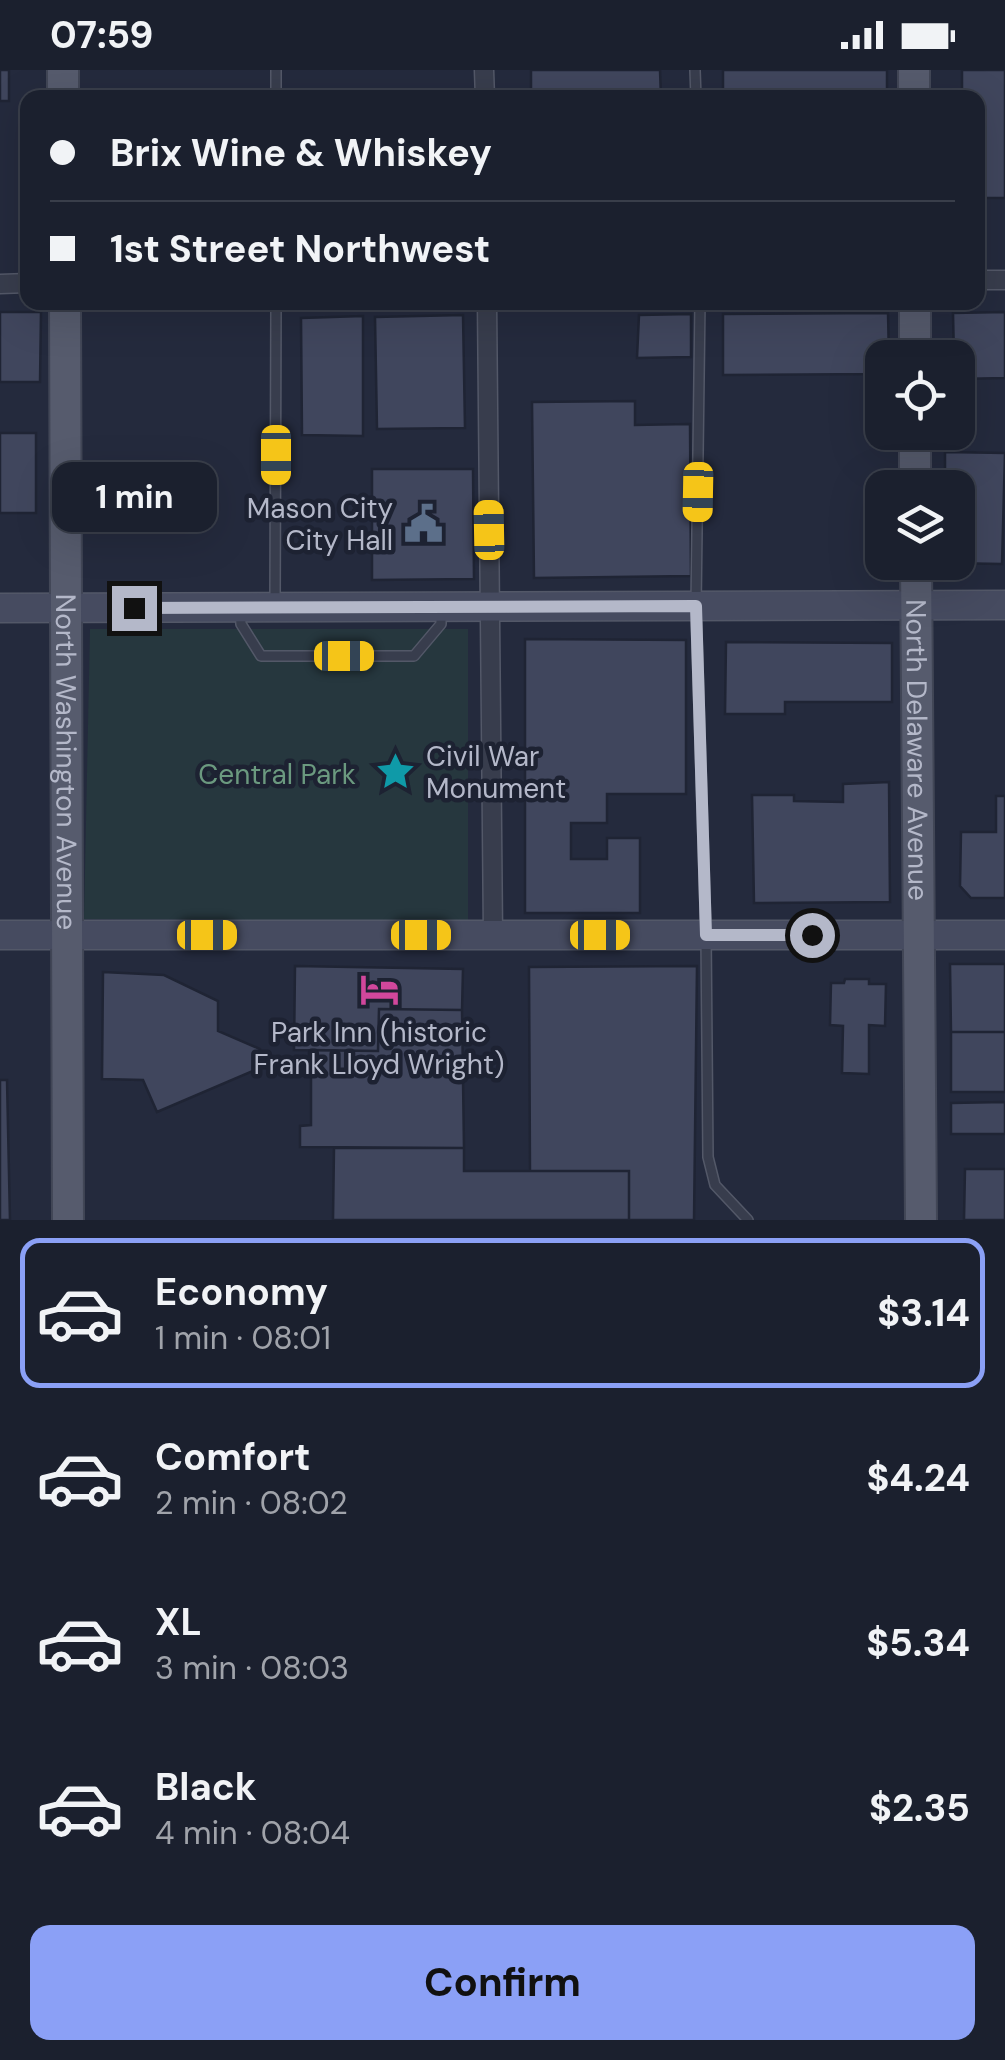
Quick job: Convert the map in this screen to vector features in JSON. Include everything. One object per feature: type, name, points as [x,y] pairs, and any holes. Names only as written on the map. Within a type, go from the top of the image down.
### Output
[{"type":"main road","name":"North Washington Avenue","points":[[65,310],[68,1220]]},
{"type":"main road","points":[[915,310],[915,340]]},
{"type":"main road","name":"North Delaware Avenue","points":[[916,580],[921,1220]]},
{"type":"main road","points":[[0,608],[1005,605]]},
{"type":"main road","points":[[0,935],[1005,935]]},
{"type":"street","points":[[487,310],[493,935]]},
{"type":"lane","points":[[275,607],[276,310]]},
{"type":"lane","points":[[700,310],[696,606],[708,1158],[715,1185],[748,1220]]},
{"type":"lane","points":[[240,607],[241,624],[261,656],[414,656],[441,624],[442,607]]},
{"type":"green space","name":"Central Park","points":[[90,629],[468,629],[468,921],[84,919]]},
{"type":"building","points":[[0,70],[9,70],[9,101],[0,101]]},
{"type":"building","points":[[531,70],[660,70],[661,90],[531,90]]},
{"type":"building","points":[[723,70],[887,70],[887,90],[723,90]]},
{"type":"building","points":[[962,70],[1005,70],[1005,198],[985,198],[985,90],[962,90]]},
{"type":"building","points":[[0,312],[41,312],[40,382],[0,382]]},
{"type":"building","points":[[1005,312],[1005,378],[975,379],[975,340],[954,340],[953,313]]},
{"type":"building","points":[[888,313],[889,340],[865,340],[865,374],[723,375],[723,314]]},
{"type":"building","points":[[691,314],[691,357],[637,358],[639,315]]},
{"type":"building","points":[[463,315],[465,428],[377,429],[375,317]]},
{"type":"building","points":[[363,316],[363,436],[302,435],[301,318]]},
{"type":"building","points":[[635,401],[635,425],[690,424],[691,576],[534,578],[532,402]]},
{"type":"building","points":[[0,433],[36,433],[36,513],[0,513]]},
{"type":"building","points":[[945,452],[1005,453],[1002,564],[975,564],[975,470],[945,470]]},
{"type":"building","name":"Mason City City Hall","points":[[372,469],[473,469],[474,579],[372,580]]},
{"type":"building","points":[[525,639],[686,640],[686,794],[607,794],[607,823],[571,823],[571,859],[607,859],[607,838],[640,838],[640,913],[525,913]]},
{"type":"building","points":[[726,642],[892,643],[892,702],[785,702],[785,714],[725,714]]},
{"type":"building","points":[[889,782],[890,902],[754,903],[752,795],[794,795],[794,801],[843,802],[843,784]]},
{"type":"building","points":[[996,796],[1005,796],[1005,898],[971,898],[960,886],[961,832],[996,832]]},
{"type":"building","points":[[950,964],[1005,964],[1005,1032],[951,1032]]},
{"type":"building","name":"Park Inn (historic Frank Lloyd Wright)","points":[[295,966],[463,969],[462,1010],[379,1009],[378,1051],[294,1050]]},
{"type":"building","points":[[697,966],[694,1220],[629,1220],[629,1171],[530,1171],[529,967]]},
{"type":"building","points":[[103,972],[164,975],[218,1001],[218,1031],[260,1049],[260,1068],[157,1112],[143,1080],[102,1079]]},
{"type":"building","points":[[845,979],[886,984],[885,1026],[869,1025],[869,1074],[842,1073],[843,1026],[830,1025],[831,983],[844,983]]},
{"type":"building","points":[[379,1009],[462,1010],[464,1148],[300,1147],[300,1126],[311,1125],[311,1050],[378,1051]]},
{"type":"building","points":[[951,1032],[1005,1032],[1005,1092],[951,1092]]},
{"type":"building","points":[[0,1080],[7,1080],[10,1220],[0,1220]]},
{"type":"building","points":[[1005,1102],[1005,1134],[951,1134],[951,1103]]},
{"type":"building","points":[[334,1148],[464,1148],[464,1171],[629,1171],[629,1220],[333,1220]]},
{"type":"building","points":[[965,1169],[1005,1169],[1005,1220],[964,1220]]},
{"type":"place","name":"Mason City City Hall","points":[[423,524]]},
{"type":"place","name":"Civil War Monument","points":[[396,772]]},
{"type":"place","name":"Park Inn (historic Frank Lloyd Wright)","points":[[379,989]]},
{"type":"route","points":[[134,608],[696,606],[706,935],[812,935]]}]
